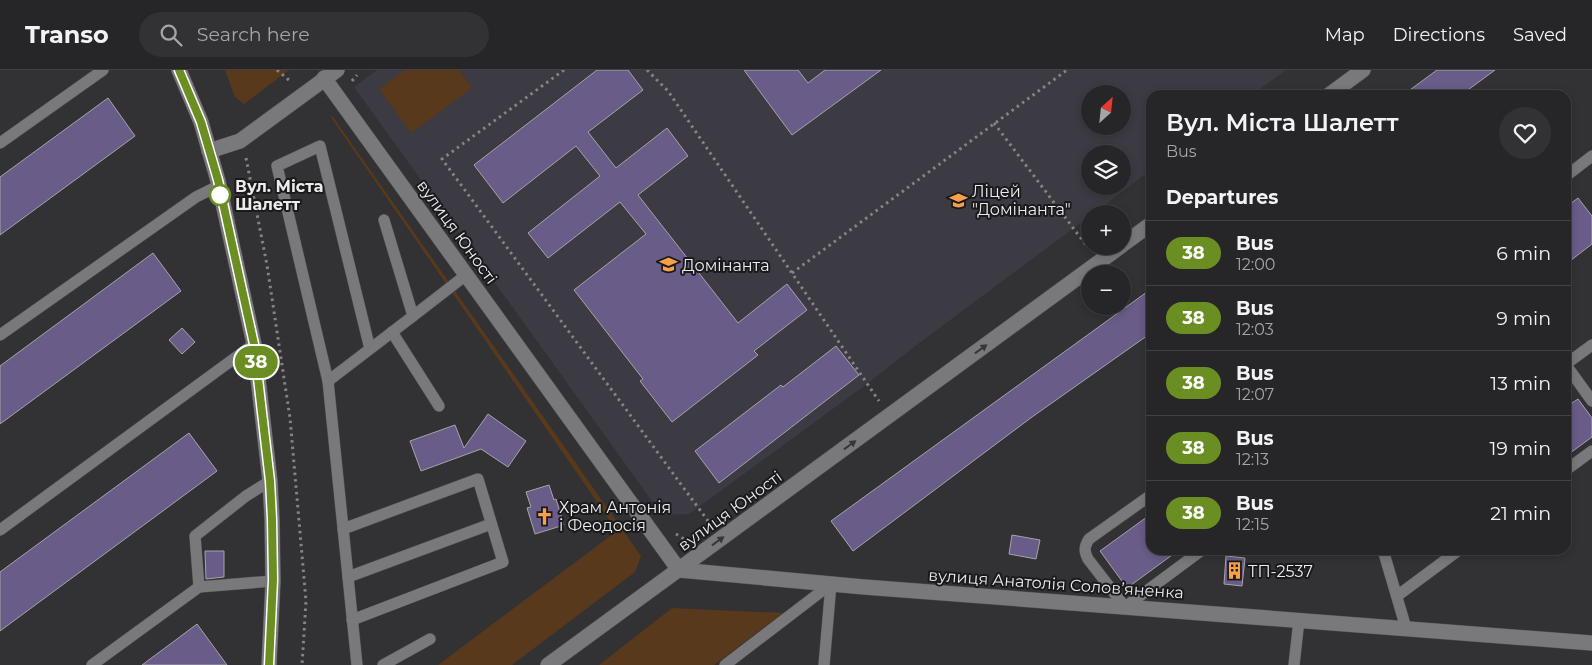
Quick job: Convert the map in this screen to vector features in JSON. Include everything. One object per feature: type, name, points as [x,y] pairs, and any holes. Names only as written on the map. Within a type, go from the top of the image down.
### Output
[{"type":"street","points":[[179,70],[201,122],[209,151],[254,344],[270,481],[272,519],[273,580],[269,665]]},
{"type":"street","points":[[209,151],[240,141],[337,70]]},
{"type":"street","points":[[1336,90],[1363,70]]},
{"type":"street","name":"вулиця Юності","points":[[324,78],[679,570],[1110,255]]},
{"type":"street","name":"вулиця Юності","points":[[1131,239],[1146,228]]},
{"type":"street","points":[[548,665],[679,570]]},
{"type":"street","name":"вулиця Анатолія Соловʼяненка","points":[[679,570],[831,584],[1592,643]]},
{"type":"lane","points":[[0,143],[103,70]]},
{"type":"lane","points":[[357,665],[328,381],[277,166],[320,146],[370,349]]},
{"type":"lane","points":[[1571,172],[1592,156]]},
{"type":"lane","points":[[0,335],[196,197],[218,186]]},
{"type":"lane","points":[[384,220],[413,316]]},
{"type":"lane","points":[[328,381],[466,275]]},
{"type":"lane","points":[[392,332],[439,406]]},
{"type":"lane","points":[[0,530],[254,344]]},
{"type":"lane","points":[[1571,360],[1592,345]]},
{"type":"lane","points":[[1571,371],[1592,401]]},
{"type":"lane","points":[[1571,466],[1592,451]]},
{"type":"lane","points":[[343,529],[478,479],[503,562],[352,620]]},
{"type":"lane","points":[[199,587],[195,536],[246,496],[270,481]]},
{"type":"lane","points":[[1146,499],[1089,540],[1085,546],[1088,559],[1125,607],[1195,555]]},
{"type":"lane","points":[[348,577],[491,524]]},
{"type":"lane","points":[[1384,555],[1406,628]]},
{"type":"lane","points":[[1396,596],[1452,555]]},
{"type":"lane","points":[[92,665],[199,587],[273,580]]},
{"type":"lane","points":[[725,665],[831,584]]},
{"type":"lane","points":[[824,665],[831,584]]},
{"type":"lane","points":[[1294,665],[1299,620]]},
{"type":"lane","points":[[383,665],[430,640]]},
{"type":"path","points":[[277,70],[290,81]]},
{"type":"path","points":[[564,70],[442,159],[708,521]]},
{"type":"path","points":[[647,70],[668,91],[890,415]]},
{"type":"path","points":[[792,273],[1067,70]]},
{"type":"path","points":[[994,123],[1081,238]]},
{"type":"path","points":[[246,156],[267,265],[290,418],[306,601],[302,665]]},
{"type":"shaded area","points":[[225,70],[289,70],[244,104],[235,97]]},
{"type":"shaded area","name":"Домінанта","points":[[377,70],[1286,70],[1259,90],[1146,90],[1146,174],[1131,185],[1131,145],[1081,145],[1081,195],[1118,195],[1105,205],[1081,205],[1081,223],[867,384],[689,514],[662,515],[354,87]]},
{"type":"shaded area","points":[[405,70],[459,70],[472,88],[411,133],[379,89]]},
{"type":"shaded area","points":[[330,116],[333,117],[641,556],[635,572],[512,665],[438,665],[617,531]]},
{"type":"shaded area","points":[[672,608],[783,613],[714,665],[599,665]]},
{"type":"building","points":[[597,70],[628,70],[643,90],[588,132],[616,168],[667,128],[688,156],[638,195],[738,323],[787,284],[807,310],[754,351],[758,355],[672,422],[640,381],[643,379],[574,290],[646,234],[620,202],[548,258],[528,233],[600,176],[576,146],[503,203],[474,165]]},
{"type":"building","points":[[744,70],[798,70],[808,83],[825,70],[881,70],[792,135]]},
{"type":"building","points":[[1437,70],[1495,70],[1468,90],[1410,90]]},
{"type":"building","points":[[108,98],[135,136],[0,235],[0,177]]},
{"type":"building","points":[[1578,198],[1592,216],[1592,244],[1571,260],[1571,203]]},
{"type":"building","points":[[153,253],[181,291],[0,424],[0,366]]},
{"type":"building","points":[[1146,293],[1146,337],[1032,417],[853,551],[831,521],[1115,315],[1131,315],[1131,304]]},
{"type":"building","points":[[182,328],[195,342],[182,354],[169,340]]},
{"type":"building","points":[[836,346],[859,375],[719,483],[695,451],[781,385],[783,387]]},
{"type":"building","points":[[1578,399],[1592,418],[1592,437],[1571,452],[1571,404]]},
{"type":"building","points":[[488,414],[526,441],[508,467],[481,449],[421,471],[410,441],[455,425],[464,448]]},
{"type":"building","points":[[189,433],[217,471],[0,631],[0,572]]},
{"type":"building","name":"Храм Антонія і Феодосія","points":[[549,485],[554,500],[556,499],[564,525],[535,534],[527,508],[531,507],[526,492]]},
{"type":"building","points":[[1146,518],[1146,555],[1172,555],[1127,588],[1100,551]]},
{"type":"building","points":[[1012,535],[1040,540],[1036,559],[1009,554]]},
{"type":"building","points":[[205,551],[224,551],[224,577],[206,579]]},
{"type":"building","name":"ТП-2537","points":[[1226,556],[1245,558],[1242,586],[1224,584]]},
{"type":"building","points":[[197,624],[227,665],[142,665],[177,639]]},
{"type":"bus line","name":"38","points":[[179,70],[201,122],[218,180],[254,344],[270,481],[272,519],[273,580],[269,665]]},
{"type":"place","name":"Вул. Міста Шалетт","points":[[220,195]]},
{"type":"place","name":"Ліцей \"Домінанта\"","points":[[958,200]]},
{"type":"place","name":"Домінанта","points":[[668,265]]},
{"type":"place","name":"Храм Антонія і Феодосія","points":[[545,516]]},
{"type":"place","name":"ТП-2537","points":[[1234,571]]}]
